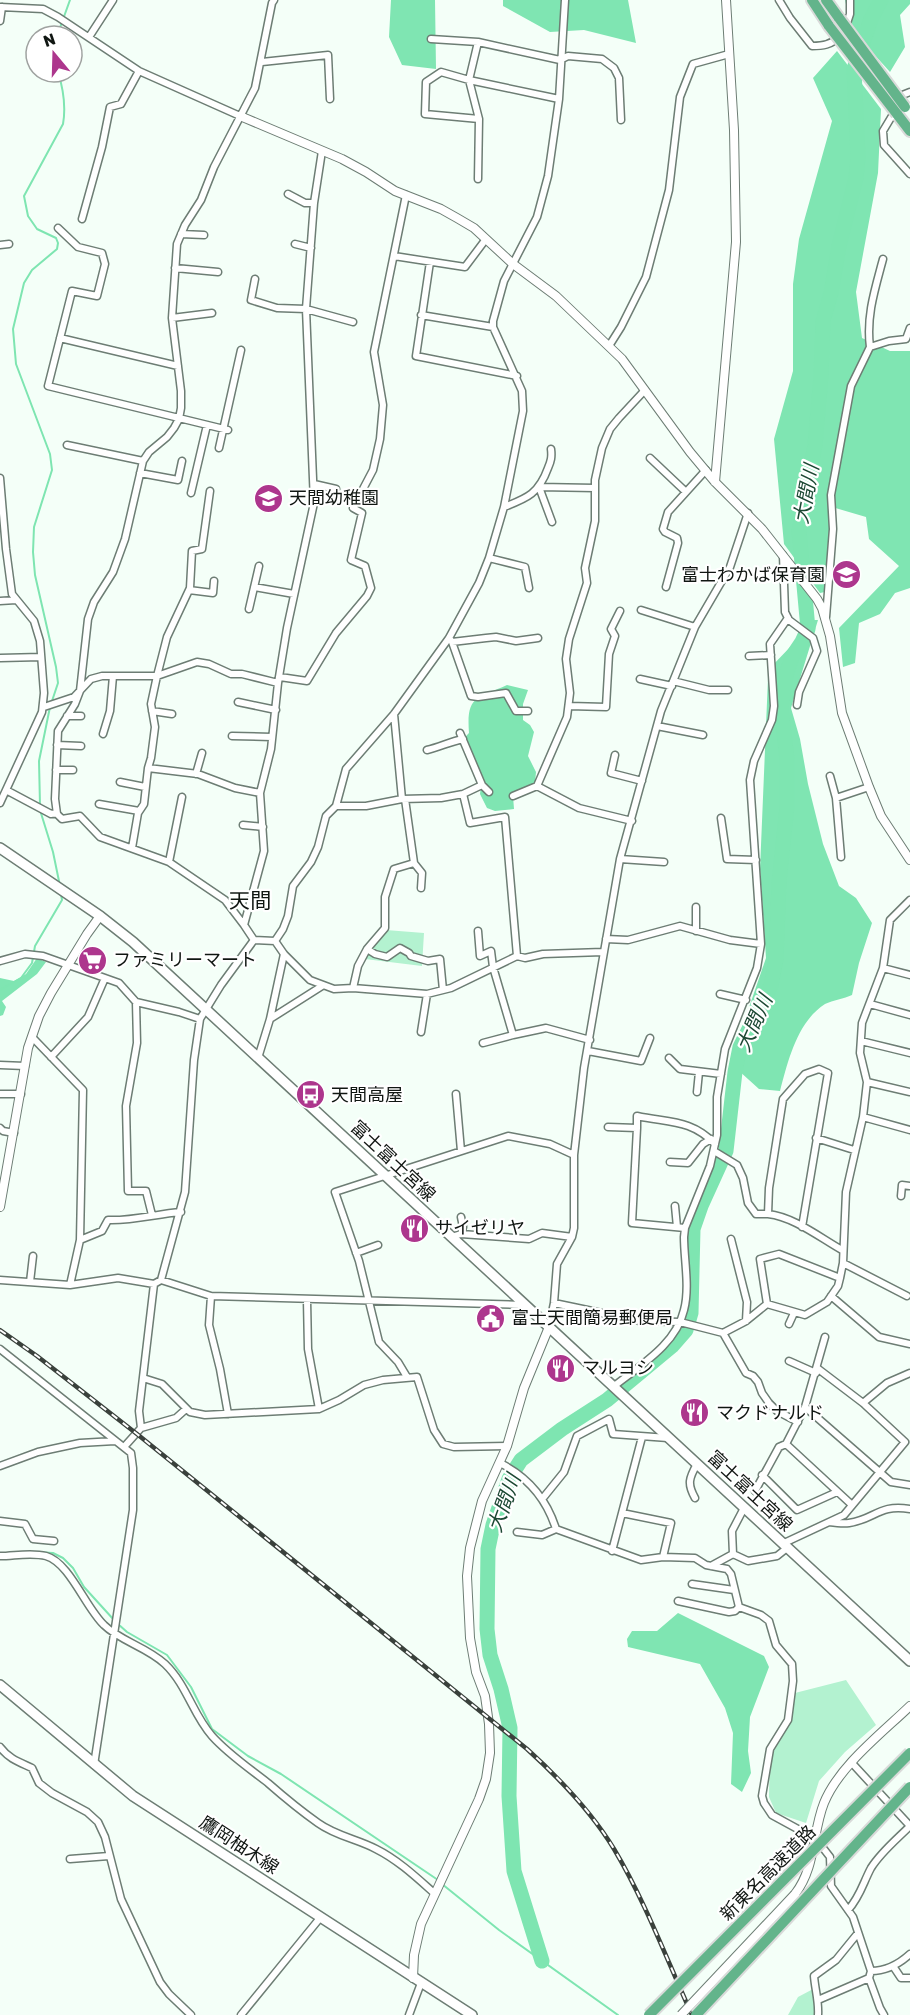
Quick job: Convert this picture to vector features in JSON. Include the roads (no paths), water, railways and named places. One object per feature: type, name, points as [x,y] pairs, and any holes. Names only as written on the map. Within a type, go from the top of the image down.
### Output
[{"type":"highway","points":[[813,0],[830,26],[904,111]]},
{"type":"highway","points":[[826,0],[904,111],[910,131]]},
{"type":"highway","name":"新東名高速道路","points":[[649,2015],[910,1753]]},
{"type":"highway","points":[[696,2015],[910,1788]]},
{"type":"main road","name":"富士富士宮線","points":[[0,848],[100,916],[133,942],[384,1175],[456,1236],[524,1305],[910,1661]]},
{"type":"main road","name":"鷹岡柚木線","points":[[0,1685],[141,1802],[472,2015]]},
{"type":"street","points":[[88,37],[113,0]]},
{"type":"street","points":[[274,941],[283,929],[288,916],[293,886],[311,862],[318,847],[326,816],[336,806],[346,769],[394,714],[451,640],[489,558],[504,507],[522,424],[522,391],[493,327],[504,281],[537,217],[548,176],[559,99],[565,0]]},
{"type":"street","points":[[715,482],[736,242],[734,130],[726,0]]},
{"type":"street","points":[[779,0],[805,39],[812,46],[822,46],[835,41],[845,28],[850,14],[850,0]]},
{"type":"street","points":[[254,940],[225,900],[169,862],[100,837],[80,816],[62,819],[57,813],[55,799],[58,731],[75,704],[80,691],[88,619],[94,602],[112,572],[125,539],[143,461],[149,452],[167,437],[179,419],[181,399],[172,318],[177,244],[255,88],[272,1]]},
{"type":"street","points":[[0,21],[1,7],[43,9],[139,71],[358,167],[395,191],[441,209],[474,228],[513,264],[556,296],[622,360],[690,452],[715,482],[748,513],[817,599],[826,621],[842,713],[881,816],[910,860]]},
{"type":"street","points":[[431,39],[478,42],[560,60],[567,56],[602,59],[614,68],[619,78],[621,120]]},
{"type":"street","points":[[478,42],[469,80],[479,119],[478,179]]},
{"type":"street","points":[[609,346],[627,317],[646,277],[669,190],[680,97],[693,64],[729,54]]},
{"type":"street","points":[[261,62],[328,55],[330,99]]},
{"type":"street","points":[[82,219],[102,147],[110,107],[121,104],[139,71]]},
{"type":"street","points":[[479,119],[425,114],[426,82],[441,72],[559,99]]},
{"type":"street","points":[[910,92],[900,96],[895,112],[883,132],[884,145],[910,174]]},
{"type":"street","points":[[244,925],[264,851],[260,793],[271,749],[279,680],[294,594],[311,520],[314,484],[306,309],[314,203],[322,151]]},
{"type":"street","points":[[288,194],[305,203],[314,203]]},
{"type":"street","points":[[46,706],[69,698],[80,691],[91,679],[102,676],[157,676],[197,662],[209,664],[231,674],[307,681],[336,633],[367,596],[371,588],[365,566],[351,560],[362,513],[353,508],[373,470],[380,439],[383,405],[374,352],[406,195]]},
{"type":"street","points":[[58,228],[78,247],[102,253],[105,264],[98,296],[72,291],[48,386],[225,429]]},
{"type":"street","points":[[181,234],[204,235]]},
{"type":"street","points":[[394,256],[465,267],[486,239]]},
{"type":"street","points":[[0,245],[9,244]]},
{"type":"street","points":[[295,244],[310,248]]},
{"type":"street","points":[[826,621],[833,529],[831,495],[851,386],[870,347],[868,330],[870,308],[883,259]]},
{"type":"street","points":[[430,262],[416,356],[517,376]]},
{"type":"street","points":[[175,268],[218,272]]},
{"type":"street","points":[[255,279],[251,300],[277,308],[306,309],[342,321],[353,322]]},
{"type":"street","points":[[172,318],[212,313]]},
{"type":"street","points":[[421,315],[493,327]]},
{"type":"street","points":[[870,347],[906,339],[910,328]]},
{"type":"street","points":[[60,339],[178,366]]},
{"type":"street","points":[[219,448],[242,350]]},
{"type":"street","points":[[513,796],[537,786],[567,717],[570,693],[566,659],[569,639],[587,583],[585,568],[596,521],[595,488],[602,448],[610,429],[645,390]]},
{"type":"street","points":[[191,493],[207,425]]},
{"type":"street","points":[[67,445],[143,461]]},
{"type":"street","points":[[504,507],[526,499],[539,487],[552,456],[551,449]]},
{"type":"street","points":[[650,458],[686,492]]},
{"type":"street","points":[[140,473],[178,480],[182,461]]},
{"type":"street","points":[[666,587],[678,543],[677,538],[663,529],[668,512],[706,470]]},
{"type":"street","points":[[0,478],[3,550],[12,594],[34,621],[40,641],[46,706],[2,796],[34,804],[51,814],[57,813]]},
{"type":"street","points":[[314,484],[336,489]]},
{"type":"street","points":[[539,487],[595,488]]},
{"type":"street","points":[[539,487],[552,522]]},
{"type":"street","points":[[132,848],[139,811],[144,804],[154,738],[151,704],[157,676],[167,637],[189,590],[192,551],[202,549],[210,491]]},
{"type":"street","points":[[409,2015],[417,1980],[414,1955],[421,1924],[486,1779],[490,1753],[488,1712],[476,1672],[470,1638],[467,1576],[474,1528],[485,1495],[507,1446],[524,1388],[549,1327],[554,1303],[557,1264],[572,1237],[575,1212],[574,1155],[603,952],[620,859],[657,726],[672,684],[695,627],[730,567],[748,513]]},
{"type":"street","points":[[783,554],[788,618],[813,638],[817,651],[799,692],[797,705]]},
{"type":"street","points":[[489,558],[525,567],[529,588]]},
{"type":"street","points":[[249,609],[259,566]]},
{"type":"street","points":[[189,590],[213,593],[214,581]]},
{"type":"street","points":[[254,587],[294,594]]},
{"type":"street","points":[[0,601],[16,600]]},
{"type":"street","points":[[641,610],[695,627]]},
{"type":"street","points":[[569,706],[606,707],[608,662],[615,636],[611,629],[620,611]]},
{"type":"street","points":[[613,1387],[667,1342],[680,1322],[686,1298],[684,1250],[686,1228],[710,1166],[713,1144],[717,1136],[717,1096],[725,1049],[757,968],[761,944],[750,780],[754,761],[772,720],[774,706],[770,644],[788,618]]},
{"type":"street","points":[[451,640],[495,637],[516,641],[538,638]]},
{"type":"street","points":[[451,640],[471,696],[506,693],[516,711],[528,711]]},
{"type":"street","points":[[749,656],[771,655]]},
{"type":"street","points":[[0,658],[41,657]]},
{"type":"street","points":[[103,734],[110,711],[113,676]]},
{"type":"street","points":[[640,679],[709,690],[728,690]]},
{"type":"street","points":[[238,702],[276,710]]},
{"type":"street","points":[[152,711],[172,714]]},
{"type":"street","points":[[394,714],[403,799],[414,863],[422,873],[421,888]]},
{"type":"street","points":[[67,716],[81,716]]},
{"type":"street","points":[[657,726],[703,735]]},
{"type":"street","points":[[232,736],[272,737]]},
{"type":"street","points":[[427,750],[461,736],[482,785],[489,792]]},
{"type":"street","points":[[57,745],[81,746]]},
{"type":"street","points":[[196,774],[202,753]]},
{"type":"street","points":[[615,755],[611,773],[642,781]]},
{"type":"street","points":[[148,768],[196,774],[235,788],[260,793]]},
{"type":"street","points":[[56,770],[73,770]]},
{"type":"street","points":[[830,776],[836,798],[841,857]]},
{"type":"street","points":[[120,782],[146,787]]},
{"type":"street","points":[[336,806],[366,806],[403,799],[441,798],[463,794],[482,785]]},
{"type":"street","points":[[537,786],[579,808],[632,821]]},
{"type":"street","points":[[836,798],[869,788]]},
{"type":"street","points":[[463,794],[470,823],[505,817],[517,956]]},
{"type":"street","points":[[169,862],[182,797]]},
{"type":"street","points":[[99,804],[139,811]]},
{"type":"street","points":[[721,818],[727,859],[756,860]]},
{"type":"street","points":[[243,825],[263,827]]},
{"type":"street","points":[[620,859],[664,862]]},
{"type":"street","points":[[353,988],[358,966],[367,949],[385,928],[385,897],[394,869],[414,863]]},
{"type":"street","points":[[554,1303],[640,1321],[680,1322],[723,1333],[746,1321],[768,1304],[778,1305],[794,1313],[805,1315],[827,1302],[840,1278],[843,1263],[846,1192],[863,1117],[867,1082],[860,1053],[862,1023],[883,968],[891,920],[910,900]]},
{"type":"street","points":[[696,907],[696,931]]},
{"type":"street","points":[[0,1207],[3,1170],[14,1133],[28,1048],[39,1016],[100,916]]},
{"type":"street","points":[[606,939],[628,940],[680,926],[730,940],[761,944]]},
{"type":"street","points":[[478,931],[480,956],[491,951],[493,966],[513,1035]]},
{"type":"street","points":[[254,940],[274,941],[310,980],[322,986],[334,989],[353,988],[427,994],[451,988],[517,956],[525,958],[543,954],[603,952]]},
{"type":"street","points":[[0,1280],[70,1285],[118,1278],[154,1284],[161,1280],[181,1212],[187,1172],[194,1060],[200,1019],[221,985],[254,940]]},
{"type":"street","points":[[367,949],[387,957],[400,948],[411,956],[428,960],[440,959],[443,990]]},
{"type":"street","points":[[0,961],[25,954],[43,956],[119,983],[136,1002],[200,1019]]},
{"type":"street","points":[[258,1058],[270,1019],[284,954]]},
{"type":"street","points":[[883,968],[910,975]]},
{"type":"street","points":[[51,1057],[88,1017],[105,978]]},
{"type":"street","points":[[270,1019],[322,986]]},
{"type":"street","points":[[421,1032],[427,994]]},
{"type":"street","points":[[720,994],[746,1000]]},
{"type":"street","points":[[136,1002],[136,1043],[126,1107],[129,1191],[146,1191],[152,1215]]},
{"type":"street","points":[[870,1004],[910,1015]]},
{"type":"street","points":[[483,1043],[546,1028],[590,1040]]},
{"type":"street","points":[[32,1037],[83,1090],[80,1240],[70,1285]]},
{"type":"street","points":[[588,1052],[641,1061],[650,1038]]},
{"type":"street","points":[[861,1041],[910,1053]]},
{"type":"street","points":[[669,1058],[680,1069],[721,1074]]},
{"type":"street","points":[[0,1065],[25,1066]]},
{"type":"street","points":[[768,1214],[769,1188],[783,1099],[805,1074],[819,1069],[828,1073],[801,1227]]},
{"type":"street","points":[[697,1092],[699,1072]]},
{"type":"street","points":[[867,1082],[910,1092]]},
{"type":"street","points":[[0,1094],[21,1094]]},
{"type":"street","points":[[456,1094],[461,1151]]},
{"type":"street","points":[[686,1228],[632,1223],[637,1116],[693,1126],[724,1156],[737,1165],[743,1178],[748,1203],[756,1214],[782,1216],[842,1250]]},
{"type":"street","points":[[863,1117],[910,1130]]},
{"type":"street","points":[[608,1127],[637,1128]]},
{"type":"street","points":[[0,1128],[3,1131],[14,1133]]},
{"type":"street","points":[[407,1377],[398,1362],[379,1342],[356,1253],[335,1192],[508,1136],[550,1144],[574,1155]]},
{"type":"street","points":[[816,1138],[854,1150]]},
{"type":"street","points":[[670,1162],[688,1163],[703,1144],[713,1144]]},
{"type":"street","points":[[901,1196],[902,1185],[910,1186]]},
{"type":"street","points":[[675,1206],[677,1227]]},
{"type":"street","points":[[80,1240],[102,1231],[108,1220],[131,1221],[152,1215],[181,1212]]},
{"type":"street","points":[[456,1236],[463,1227],[462,1217]]},
{"type":"street","points":[[456,1236],[529,1239],[542,1233],[572,1237]]},
{"type":"street","points":[[731,1239],[747,1302],[746,1321]]},
{"type":"street","points":[[356,1253],[378,1245]]},
{"type":"street","points":[[768,1304],[760,1259],[779,1254],[840,1278]]},
{"type":"street","points":[[30,1282],[33,1256]]},
{"type":"street","points":[[843,1263],[907,1296]]},
{"type":"street","points":[[161,1280],[211,1296],[524,1305]]},
{"type":"street","points":[[141,1428],[139,1411],[154,1284]]},
{"type":"street","points":[[211,1296],[208,1325],[220,1369],[228,1414]]},
{"type":"street","points":[[831,1296],[879,1337],[910,1344]]},
{"type":"street","points":[[307,1300],[309,1349],[319,1408]]},
{"type":"street","points":[[789,1324],[794,1313]]},
{"type":"street","points":[[723,1333],[746,1372],[758,1382],[762,1394],[769,1403],[777,1411],[798,1422]]},
{"type":"street","points":[[755,1491],[779,1447],[786,1444],[806,1407],[825,1337]]},
{"type":"street","points":[[0,1349],[130,1453],[133,1468],[133,1510],[94,1765]]},
{"type":"street","points":[[733,1554],[748,1561],[777,1556],[784,1546],[844,1515],[879,1473],[908,1444],[862,1403],[816,1371],[789,1361]]},
{"type":"street","points":[[862,1403],[887,1383],[910,1373]]},
{"type":"street","points":[[143,1378],[162,1384],[190,1412],[205,1415],[319,1408],[339,1400],[364,1385],[417,1377],[434,1430],[443,1444],[454,1447],[507,1446]]},
{"type":"street","points":[[806,1407],[879,1473],[891,1482],[910,1485]]},
{"type":"street","points":[[124,1447],[141,1428],[176,1418],[186,1409]]},
{"type":"street","points":[[543,1498],[564,1473],[577,1436],[609,1419],[613,1434],[670,1438]]},
{"type":"street","points":[[612,1551],[642,1437]]},
{"type":"street","points":[[0,1466],[38,1452],[70,1445],[116,1441]]},
{"type":"street","points":[[786,1444],[852,1505]]},
{"type":"street","points":[[500,1463],[520,1476],[543,1498],[550,1510],[556,1529]]},
{"type":"street","points":[[695,1498],[688,1480],[697,1464]]},
{"type":"street","points":[[762,1475],[797,1510],[837,1492]]},
{"type":"street","points":[[733,1554],[732,1531],[744,1508]]},
{"type":"street","points":[[829,1522],[849,1523],[884,1508],[910,1509]]},
{"type":"street","points":[[622,1513],[671,1523],[663,1557]]},
{"type":"street","points":[[0,1521],[25,1524],[33,1539],[54,1541]]},
{"type":"street","points":[[517,1532],[542,1535],[556,1529],[641,1560],[663,1557],[694,1558],[711,1566],[727,1569],[731,1574],[739,1607]]},
{"type":"street","points":[[711,1566],[733,1554]]},
{"type":"street","points":[[0,1556],[46,1556],[54,1560],[62,1567],[90,1610],[104,1626],[164,1662],[185,1688],[212,1736],[241,1762],[318,1823],[337,1834],[375,1848],[436,1890]]},
{"type":"street","points":[[692,1584],[734,1590]]},
{"type":"street","points":[[678,1601],[729,1612],[739,1607]]},
{"type":"street","points":[[739,1607],[761,1615],[769,1621],[776,1645],[792,1664],[793,1680],[788,1720],[771,1749],[762,1796],[764,1803],[772,1815],[816,1839],[830,1857],[831,1886],[853,1917],[884,2015]]},
{"type":"street","points":[[681,2015],[804,1882],[824,1803],[851,1762],[910,1706]]},
{"type":"street","points":[[0,1747],[13,1760],[32,1768],[39,1783],[52,1793],[87,1812],[98,1822],[105,1837],[121,1899],[160,1982],[191,2015]]},
{"type":"street","points":[[848,1910],[855,1903],[869,1871],[879,1856],[910,1826],[851,1762]]},
{"type":"street","points":[[70,1859],[110,1856]]},
{"type":"street","points":[[241,2015],[320,1918]]},
{"type":"street","points":[[818,2015],[814,1976],[836,1960],[858,1933]]},
{"type":"street","points":[[818,2000],[870,1974],[893,1966],[910,1954]]},
{"type":"street","points":[[893,1966],[901,1978],[910,1978]]},
{"type":"waterway","points":[[61,24],[70,0]]},
{"type":"waterway","name":"大間川","points":[[542,1961],[514,1871],[509,1796],[510,1728],[490,1655],[487,1629],[488,1549],[493,1525],[509,1479],[521,1460],[562,1429],[607,1400],[672,1346],[686,1330],[691,1313],[693,1229],[726,1151],[740,1047],[771,985],[776,960],[779,882],[787,806],[787,759],[781,709],[786,675],[792,657],[808,629],[799,531],[815,445],[823,321],[856,178],[858,157],[854,69],[871,19],[881,0]]},
{"type":"waterway","points":[[52,701],[58,683],[56,667],[35,575],[33,552],[34,527],[52,470],[50,454],[16,364],[13,329],[24,283],[32,270],[57,249],[56,238],[37,229],[28,216],[24,196],[63,124],[64,98],[61,84]]},
{"type":"waterway","points":[[40,805],[39,761],[50,707]]},
{"type":"waterway","points":[[40,810],[53,852],[60,886]]},
{"type":"waterway","points":[[0,990],[21,978],[32,963],[35,946],[62,900],[61,894]]},
{"type":"waterway","points":[[37,1552],[53,1553],[63,1558],[73,1568],[84,1587],[114,1620]]},
{"type":"waterway","points":[[118,1624],[127,1632],[167,1655],[191,1687],[212,1729],[248,1756],[281,1774],[438,1880]]},
{"type":"waterway","points":[[442,1884],[499,1930],[618,2015]]},
{"type":"railway","points":[[0,1330],[137,1434],[527,1749],[551,1772],[585,1809],[614,1849],[646,1910],[692,2015]]},
{"type":"place","name":"天間幼稚園","points":[[268,498]]},
{"type":"place","name":"富士わかば保育園","points":[[846,575]]},
{"type":"place","name":"ファミリーマート","points":[[92,960]]},
{"type":"place","name":"天間高屋","points":[[310,1095]]},
{"type":"place","name":"サイゼリヤ","points":[[414,1228]]},
{"type":"place","name":"富士天間簡易郵便局","points":[[490,1318]]},
{"type":"place","name":"マルヨシ","points":[[561,1368]]},
{"type":"place","name":"マクドナルド","points":[[695,1413]]},
{"type":"district","name":"天間","points":[[250,900]]}]
